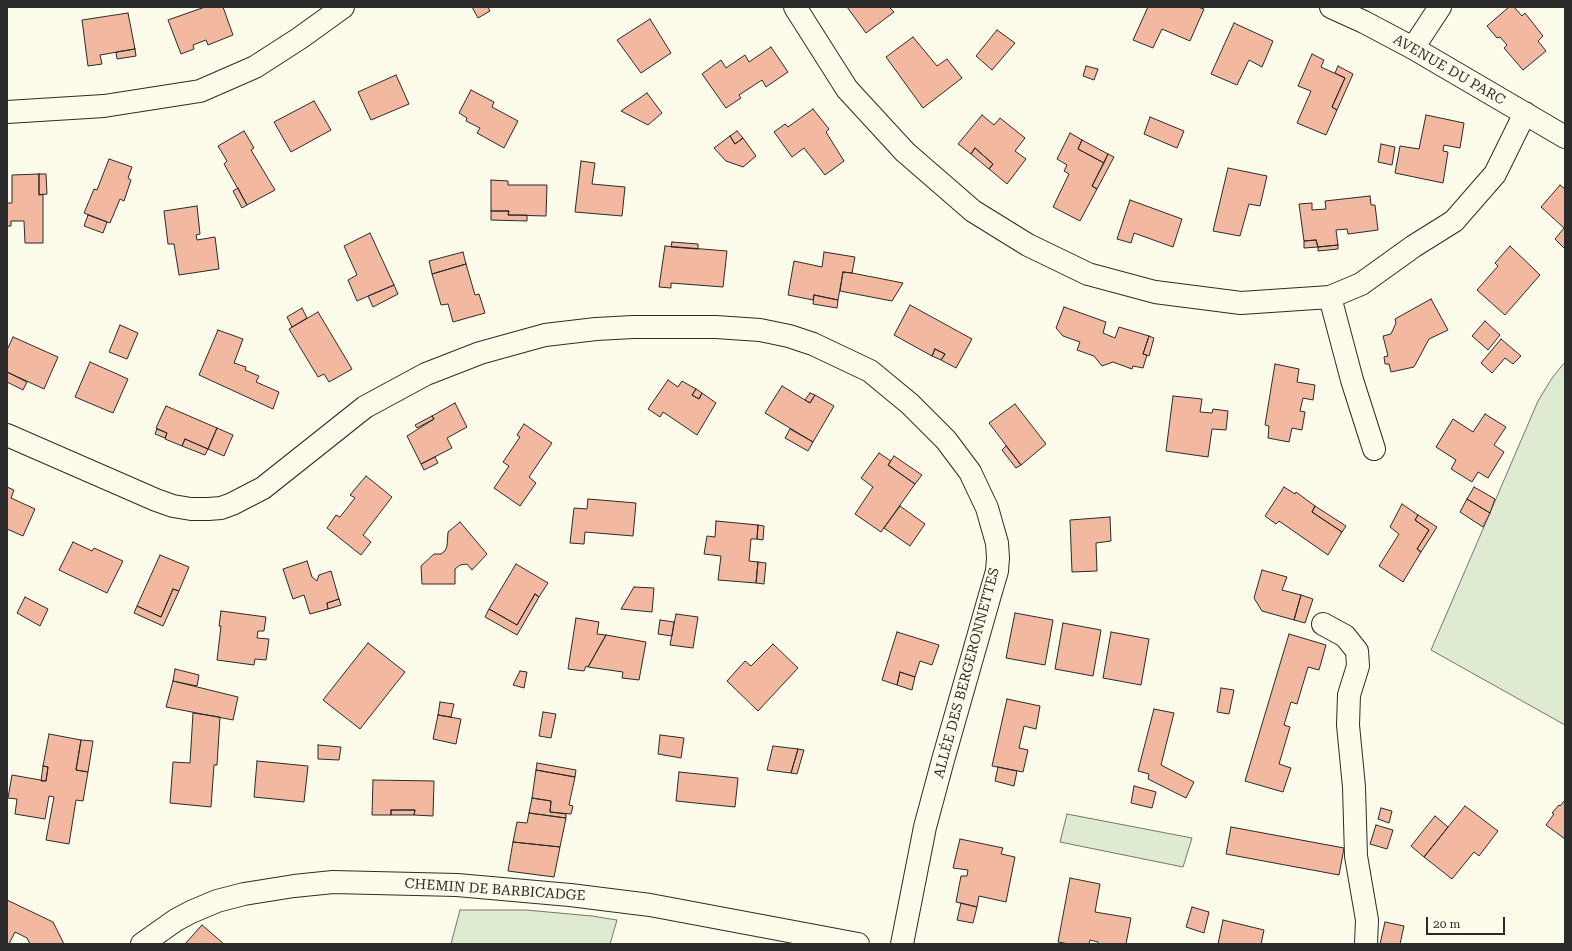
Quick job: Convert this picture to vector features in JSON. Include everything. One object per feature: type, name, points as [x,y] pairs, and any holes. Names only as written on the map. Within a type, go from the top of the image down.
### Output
[{"type":"street","points":[[7,112],[104,106],[200,91],[255,66],[300,38],[343,7]]},
{"type":"street","points":[[795,7],[847,89],[905,152],[973,212],[1028,245],[1088,274],[1155,292],[1241,303],[1330,297],[1361,284],[1414,246],[1454,221],[1495,174],[1525,113]]},
{"type":"street","name":"AVENUE DU PARC","points":[[1331,7],[1364,22],[1413,48],[1565,137]]},
{"type":"street","points":[[1413,48],[1440,7]]},
{"type":"street","points":[[1330,297],[1352,380],[1374,449]]},
{"type":"street","name":"ALLÉE DES BERGERONNETTES","points":[[7,435],[156,500],[173,506],[191,509],[208,509],[221,508],[232,504],[263,488],[365,407],[426,374],[480,353],[545,335],[633,326],[716,327],[760,330],[789,336],[813,344],[870,371],[910,404],[942,436],[958,456],[976,484],[987,508],[998,551],[997,571],[925,827],[902,944]]},
{"type":"street","points":[[1324,624],[1345,636],[1357,651],[1358,666],[1349,695],[1348,725],[1354,787],[1356,856],[1367,920],[1366,944]]},
{"type":"street","name":"CHEMIN DE BARBICADGE","points":[[142,944],[176,920],[217,901],[272,889],[333,882],[457,885],[570,895],[650,906],[858,944]]},
{"type":"green space","points":[[1565,362],[1565,725],[1431,650],[1538,401],[1552,378]]},
{"type":"green space","points":[[1067,814],[1192,838],[1183,867],[1060,842]]},
{"type":"green space","points":[[460,910],[526,910],[592,916],[617,920],[610,944],[451,944]]},
{"type":"building","points":[[205,7],[223,7],[233,35],[208,45],[206,40],[193,45],[194,49],[181,54],[168,20]]},
{"type":"building","points":[[472,7],[488,7],[490,11],[478,18]]},
{"type":"building","points":[[847,7],[889,7],[894,12],[866,33]]},
{"type":"building","points":[[1148,7],[1198,7],[1204,9],[1190,41],[1162,29],[1153,48],[1133,40]]},
{"type":"building","points":[[1509,7],[1514,7],[1522,16],[1525,13],[1543,36],[1538,41],[1546,51],[1523,70],[1504,48],[1507,45],[1500,37],[1497,38],[1487,26]]},
{"type":"building","points":[[128,13],[135,49],[100,55],[102,64],[88,66],[82,20]]},
{"type":"building","points":[[650,19],[671,53],[641,73],[617,40]]},
{"type":"building","points":[[1234,23],[1273,41],[1262,67],[1249,60],[1237,85],[1211,74]]},
{"type":"building","points":[[997,30],[1015,43],[992,70],[976,56]]},
{"type":"building","points":[[913,37],[937,66],[947,59],[962,78],[923,108],[886,57]]},
{"type":"building","points":[[771,47],[788,72],[766,87],[762,80],[739,95],[741,98],[726,108],[702,74],[721,60],[726,68],[745,55],[749,62]]},
{"type":"building","points":[[135,49],[136,56],[117,59],[116,52]]},
{"type":"building","points":[[1312,54],[1324,60],[1321,67],[1345,78],[1332,107],[1337,110],[1326,135],[1297,123],[1311,91],[1298,86]]},
{"type":"building","points":[[1086,66],[1098,69],[1094,80],[1083,76]]},
{"type":"building","points":[[1338,66],[1353,74],[1337,110],[1332,107],[1345,78],[1335,73]]},
{"type":"building","points":[[396,75],[409,104],[371,120],[358,92]]},
{"type":"building","points":[[471,90],[494,102],[492,107],[518,121],[504,148],[477,133],[480,128],[466,121],[467,118],[459,113]]},
{"type":"building","points":[[647,93],[662,113],[648,125],[621,111]]},
{"type":"building","points":[[314,101],[331,130],[291,152],[274,122]]},
{"type":"building","points":[[813,109],[829,129],[826,132],[844,161],[825,175],[804,148],[792,157],[774,132],[785,124],[788,127]]},
{"type":"building","points":[[982,115],[994,125],[1000,118],[1025,138],[1015,151],[1026,159],[1007,184],[989,169],[993,164],[975,148],[971,154],[958,144]]},
{"type":"building","points":[[1426,115],[1464,123],[1460,148],[1444,145],[1443,151],[1448,152],[1443,183],[1395,173],[1400,146],[1419,149]]},
{"type":"building","points":[[1150,117],[1184,131],[1177,148],[1144,134]]},
{"type":"building","points":[[244,131],[254,148],[251,150],[275,190],[247,205],[224,164],[227,161],[218,146]]},
{"type":"building","points":[[737,131],[743,138],[735,144],[730,136]]},
{"type":"building","points":[[1070,133],[1082,140],[1078,149],[1104,163],[1092,186],[1097,189],[1080,221],[1053,207],[1069,174],[1064,171],[1067,165],[1057,159]]},
{"type":"building","points":[[730,136],[735,144],[743,138],[756,156],[743,167],[726,161],[714,148]]},
{"type":"building","points":[[1082,140],[1108,154],[1104,163],[1078,149]]},
{"type":"building","points":[[1381,144],[1395,147],[1392,165],[1378,162]]},
{"type":"building","points":[[975,148],[993,164],[989,169],[971,154]]},
{"type":"building","points":[[1108,154],[1114,157],[1097,189],[1092,186]]},
{"type":"building","points":[[109,159],[132,167],[128,178],[131,180],[124,201],[120,199],[110,223],[84,213],[94,189],[97,190]]},
{"type":"building","points":[[581,161],[595,163],[592,184],[625,187],[622,216],[575,212]]},
{"type":"building","points":[[1228,168],[1267,176],[1260,206],[1249,204],[1240,236],[1213,231]]},
{"type":"building","points":[[39,174],[39,195],[43,194],[43,243],[25,243],[24,221],[11,221],[11,226],[7,226],[7,203],[12,203],[12,175]]},
{"type":"building","points":[[39,174],[46,174],[47,194],[39,195]]},
{"type":"building","points":[[491,180],[508,181],[508,185],[547,185],[546,216],[508,215],[509,211],[491,211]]},
{"type":"building","points":[[1560,185],[1565,189],[1565,249],[1555,239],[1564,228],[1541,207]]},
{"type":"building","points":[[238,188],[247,205],[242,208],[233,191]]},
{"type":"building","points":[[1370,196],[1371,205],[1375,205],[1378,230],[1348,234],[1347,229],[1336,230],[1338,245],[1318,247],[1316,240],[1304,241],[1299,204],[1312,203],[1312,210],[1326,209],[1325,201]]},
{"type":"building","points":[[1130,200],[1182,219],[1173,247],[1134,233],[1131,243],[1117,239]]},
{"type":"building","points":[[197,206],[200,234],[196,235],[197,240],[215,237],[219,269],[179,275],[174,244],[168,244],[164,211]]},
{"type":"building","points":[[491,211],[509,211],[508,215],[527,215],[527,221],[491,220]]},
{"type":"building","points":[[88,215],[107,222],[103,233],[84,226]]},
{"type":"building","points":[[370,233],[394,285],[357,301],[348,280],[357,275],[344,246]]},
{"type":"building","points":[[1316,240],[1318,247],[1304,248],[1304,241]]},
{"type":"building","points":[[672,242],[698,244],[698,249],[671,247]]},
{"type":"building","points":[[1338,245],[1338,249],[1318,251],[1318,247]]},
{"type":"building","points":[[665,246],[727,251],[723,287],[671,283],[671,288],[659,287]]},
{"type":"building","points":[[1510,246],[1540,275],[1505,315],[1477,290],[1498,266],[1495,263]]},
{"type":"building","points":[[463,252],[466,264],[432,274],[429,261]]},
{"type":"building","points":[[824,252],[855,257],[852,273],[843,272],[838,300],[814,295],[813,300],[788,295],[794,261],[822,267]]},
{"type":"building","points":[[466,264],[475,295],[479,294],[485,313],[453,322],[448,304],[441,305],[432,274]]},
{"type":"building","points":[[843,272],[903,283],[892,301],[840,291]]},
{"type":"building","points":[[394,285],[398,294],[373,307],[368,296]]},
{"type":"building","points":[[814,295],[838,300],[837,308],[813,304]]},
{"type":"building","points":[[1431,299],[1448,330],[1429,339],[1414,367],[1391,372],[1389,364],[1385,364],[1384,357],[1388,356],[1383,336],[1391,334],[1396,323],[1395,319]]},
{"type":"building","points":[[910,305],[972,339],[956,368],[941,360],[945,354],[935,349],[932,356],[894,335]]},
{"type":"building","points":[[1064,307],[1106,322],[1103,333],[1115,338],[1119,327],[1149,336],[1143,354],[1147,355],[1143,368],[1133,366],[1132,369],[1113,362],[1102,366],[1094,356],[1077,350],[1080,342],[1063,336],[1056,328]]},
{"type":"building","points":[[302,308],[307,318],[292,327],[287,317]]},
{"type":"building","points":[[318,312],[352,369],[329,382],[324,374],[318,377],[289,329]]},
{"type":"building","points":[[1485,321],[1500,335],[1488,350],[1472,336]]},
{"type":"building","points":[[120,325],[138,333],[127,359],[109,352]]},
{"type":"building","points":[[218,330],[243,339],[234,363],[246,367],[245,370],[259,376],[256,382],[279,392],[273,409],[199,375]]},
{"type":"building","points":[[1149,336],[1154,338],[1149,356],[1143,354]]},
{"type":"building","points":[[13,337],[58,357],[44,389],[7,372],[7,350]]},
{"type":"building","points":[[1501,339],[1521,356],[1513,364],[1505,358],[1492,373],[1481,363]]},
{"type":"building","points":[[935,349],[945,354],[941,360],[932,356]]},
{"type":"building","points":[[90,362],[128,379],[113,413],[75,397]]},
{"type":"building","points":[[1275,364],[1299,369],[1297,382],[1315,385],[1313,400],[1303,398],[1300,411],[1305,412],[1302,430],[1292,428],[1289,442],[1268,438],[1269,426],[1265,425]]},
{"type":"building","points":[[7,372],[27,382],[23,390],[7,382]]},
{"type":"building","points":[[668,380],[678,387],[682,381],[696,389],[692,395],[699,399],[702,393],[716,403],[697,435],[663,412],[660,417],[648,409]]},
{"type":"building","points":[[782,386],[810,403],[815,395],[834,406],[813,442],[765,413]]},
{"type":"building","points":[[696,389],[702,393],[699,399],[692,395]]},
{"type":"building","points":[[810,393],[815,395],[810,403],[805,400]]},
{"type":"building","points":[[1173,396],[1202,399],[1200,412],[1212,413],[1213,409],[1228,411],[1226,430],[1212,429],[1208,457],[1166,451]]},
{"type":"building","points":[[455,403],[467,427],[447,438],[452,448],[421,464],[407,436],[434,419],[432,416]]},
{"type":"building","points":[[1015,404],[1046,444],[1021,465],[989,423]]},
{"type":"building","points":[[166,406],[217,428],[208,449],[185,439],[182,446],[165,439],[167,433],[156,428]]},
{"type":"building","points":[[1485,414],[1506,427],[1494,445],[1504,452],[1488,478],[1478,472],[1472,482],[1451,469],[1456,460],[1436,447],[1453,419],[1473,432]]},
{"type":"building","points":[[432,416],[434,419],[417,428],[415,425]]},
{"type":"building","points":[[524,424],[552,443],[529,477],[536,483],[520,506],[494,488],[509,466],[503,462],[520,437],[517,435]]},
{"type":"building","points":[[217,428],[233,435],[224,456],[208,449]]},
{"type":"building","points":[[157,429],[167,433],[165,438],[155,434]]},
{"type":"building","points":[[790,429],[813,442],[808,451],[785,438]]},
{"type":"building","points":[[185,439],[208,449],[205,455],[182,446]]},
{"type":"building","points":[[1006,446],[1021,465],[1016,468],[1002,450]]},
{"type":"building","points":[[879,453],[891,461],[888,465],[915,484],[881,532],[855,514],[873,487],[861,478]]},
{"type":"building","points":[[894,456],[922,475],[915,484],[888,465]]},
{"type":"building","points":[[435,457],[438,463],[424,470],[421,464]]},
{"type":"building","points":[[366,476],[392,497],[363,535],[371,542],[361,555],[327,528],[336,515],[340,517],[355,498],[350,495]]},
{"type":"building","points":[[7,487],[14,490],[11,498],[35,509],[23,536],[7,529]]},
{"type":"building","points":[[1284,487],[1295,494],[1296,492],[1315,506],[1312,512],[1342,532],[1328,555],[1279,521],[1276,524],[1265,516]]},
{"type":"building","points":[[1474,487],[1495,499],[1490,513],[1467,499]]},
{"type":"building","points":[[588,499],[636,503],[633,536],[585,532],[584,544],[570,543],[574,508],[587,509]]},
{"type":"building","points":[[1467,499],[1490,513],[1483,527],[1460,512]]},
{"type":"building","points":[[1402,504],[1418,515],[1415,520],[1429,530],[1417,549],[1421,552],[1403,582],[1379,566],[1399,534],[1390,527]]},
{"type":"building","points":[[900,506],[925,524],[910,546],[884,528]]},
{"type":"building","points":[[1315,506],[1346,526],[1342,532],[1312,512]]},
{"type":"building","points":[[1418,515],[1437,527],[1421,552],[1417,549],[1429,530],[1415,520]]},
{"type":"building","points":[[1110,517],[1111,541],[1096,543],[1097,571],[1072,572],[1070,520]]},
{"type":"building","points":[[716,521],[758,525],[757,539],[751,539],[749,561],[758,562],[756,583],[718,580],[721,556],[704,554],[707,536],[715,537]]},
{"type":"building","points":[[460,522],[487,554],[472,570],[467,564],[460,565],[455,569],[455,584],[422,584],[421,566],[434,554],[441,554],[445,551],[448,532]]},
{"type":"building","points":[[758,525],[764,526],[763,540],[757,539]]},
{"type":"building","points":[[73,542],[92,551],[94,548],[123,561],[107,593],[59,570]]},
{"type":"building","points":[[160,555],[189,567],[179,591],[173,589],[161,617],[137,606]]},
{"type":"building","points":[[307,561],[312,577],[317,581],[319,575],[331,571],[339,599],[327,603],[328,609],[310,614],[304,595],[293,599],[283,569]]},
{"type":"building","points":[[758,562],[766,563],[764,584],[756,583]]},
{"type":"building","points":[[516,564],[548,583],[539,597],[535,594],[517,625],[489,609]]},
{"type":"building","points":[[1262,570],[1287,577],[1282,590],[1301,595],[1294,620],[1262,611],[1254,598]]},
{"type":"building","points":[[634,587],[654,588],[652,612],[621,609]]},
{"type":"building","points":[[173,589],[179,591],[163,626],[134,613],[137,606],[161,617]]},
{"type":"building","points":[[535,594],[539,597],[517,635],[485,617],[489,609],[517,625]]},
{"type":"building","points":[[1301,595],[1313,599],[1305,623],[1294,620]]},
{"type":"building","points":[[25,597],[48,609],[40,626],[17,613]]},
{"type":"building","points":[[339,599],[341,605],[328,609],[327,603]]},
{"type":"building","points":[[221,611],[266,617],[264,631],[258,631],[257,638],[269,639],[266,660],[255,659],[254,665],[217,660],[221,626],[219,626]]},
{"type":"building","points":[[1015,613],[1053,620],[1045,665],[1006,658]]},
{"type":"building","points":[[676,614],[698,617],[693,648],[670,645]]},
{"type":"building","points":[[576,618],[599,622],[597,634],[606,635],[588,667],[586,666],[584,671],[568,669]]},
{"type":"building","points":[[660,620],[674,622],[672,636],[658,634]]},
{"type":"building","points":[[1063,623],[1101,630],[1093,676],[1055,669]]},
{"type":"building","points":[[897,632],[939,645],[932,665],[920,661],[915,677],[900,672],[897,685],[882,680]]},
{"type":"building","points":[[1111,632],[1149,639],[1141,685],[1103,678]]},
{"type":"building","points":[[1289,634],[1326,645],[1319,670],[1308,667],[1297,704],[1291,702],[1284,725],[1290,727],[1279,764],[1291,768],[1283,792],[1245,781]]},
{"type":"building","points":[[606,635],[646,642],[639,680],[622,678],[623,672],[588,667]]},
{"type":"building","points":[[368,643],[405,672],[360,729],[323,700]]},
{"type":"building","points":[[773,644],[798,668],[758,711],[727,681],[745,661],[751,666]]},
{"type":"building","points":[[175,669],[199,675],[197,686],[173,681]]},
{"type":"building","points":[[520,671],[527,672],[524,688],[513,685]]},
{"type":"building","points":[[900,672],[915,677],[912,690],[897,685]]},
{"type":"building","points":[[173,681],[238,697],[233,720],[166,707]]},
{"type":"building","points":[[1221,688],[1234,690],[1229,714],[1217,712]]},
{"type":"building","points":[[1007,699],[1040,706],[1036,729],[1024,726],[1019,748],[1028,750],[1023,772],[992,766]]},
{"type":"building","points":[[440,702],[454,704],[451,717],[438,715]]},
{"type":"building","points":[[1154,709],[1174,713],[1161,765],[1194,782],[1186,798],[1148,779],[1149,774],[1138,771]]},
{"type":"building","points":[[543,712],[556,714],[551,738],[539,736]]},
{"type":"building","points":[[193,713],[220,717],[217,765],[214,765],[211,807],[170,803],[173,762],[190,763]]},
{"type":"building","points":[[438,715],[461,719],[456,744],[433,739]]},
{"type":"building","points":[[49,734],[81,740],[76,770],[88,772],[83,801],[76,800],[69,844],[46,840],[54,797],[49,796],[45,819],[15,814],[17,799],[8,798],[12,775],[46,781],[48,767],[43,766]]},
{"type":"building","points":[[660,735],[684,738],[681,758],[658,754]]},
{"type":"building","points":[[81,740],[93,741],[88,772],[76,770]]},
{"type":"building","points":[[318,745],[341,747],[339,760],[318,759]]},
{"type":"building","points":[[773,746],[798,749],[791,773],[767,770]]},
{"type":"building","points":[[798,749],[804,750],[797,774],[791,773]]},
{"type":"building","points":[[257,761],[308,766],[304,802],[254,797]]},
{"type":"building","points":[[537,763],[576,770],[575,777],[536,770]]},
{"type":"building","points":[[43,766],[48,767],[46,781],[41,781]]},
{"type":"building","points":[[998,767],[1017,771],[1014,786],[995,781]]},
{"type":"building","points":[[536,770],[575,777],[569,805],[573,806],[571,814],[550,812],[551,801],[532,798]]},
{"type":"building","points":[[679,772],[738,778],[735,807],[676,801]]},
{"type":"building","points":[[373,780],[434,781],[433,816],[414,815],[415,810],[391,810],[391,815],[372,815]]},
{"type":"building","points":[[1134,786],[1156,792],[1152,808],[1131,803]]},
{"type":"building","points":[[532,798],[551,801],[550,812],[566,814],[566,818],[529,813]]},
{"type":"building","points":[[1565,800],[1565,839],[1546,825],[1554,814],[1552,813]]},
{"type":"building","points":[[1465,806],[1498,831],[1479,856],[1474,852],[1452,879],[1424,857]]},
{"type":"building","points":[[1381,808],[1392,811],[1389,823],[1378,819]]},
{"type":"building","points":[[391,810],[415,810],[414,815],[391,815]]},
{"type":"building","points":[[529,813],[566,818],[560,847],[513,842],[517,822],[527,823]]},
{"type":"building","points":[[1435,816],[1448,827],[1424,857],[1411,846]]},
{"type":"building","points":[[1376,825],[1393,830],[1387,849],[1370,844]]},
{"type":"building","points":[[1231,827],[1344,848],[1339,875],[1226,854]]},
{"type":"building","points":[[960,839],[1003,848],[1001,854],[1015,857],[1006,902],[979,896],[977,907],[956,902],[961,876],[967,876],[968,870],[953,868]]},
{"type":"building","points":[[513,842],[560,847],[554,877],[508,871]]},
{"type":"building","points":[[1070,878],[1100,884],[1095,912],[1131,918],[1126,944],[1099,944],[1098,942],[1090,940],[1089,944],[1069,944],[1058,942]]},
{"type":"building","points":[[7,900],[53,922],[64,944],[30,944],[27,938],[15,932],[9,944],[7,944]]},
{"type":"building","points":[[961,903],[977,907],[973,923],[957,920]]},
{"type":"building","points":[[1192,907],[1209,912],[1204,933],[1186,927]]},
{"type":"building","points":[[1223,920],[1264,930],[1261,944],[1218,944]]},
{"type":"building","points":[[1385,922],[1404,926],[1400,944],[1380,944]]},
{"type":"building","points":[[202,925],[224,944],[185,944]]}]
